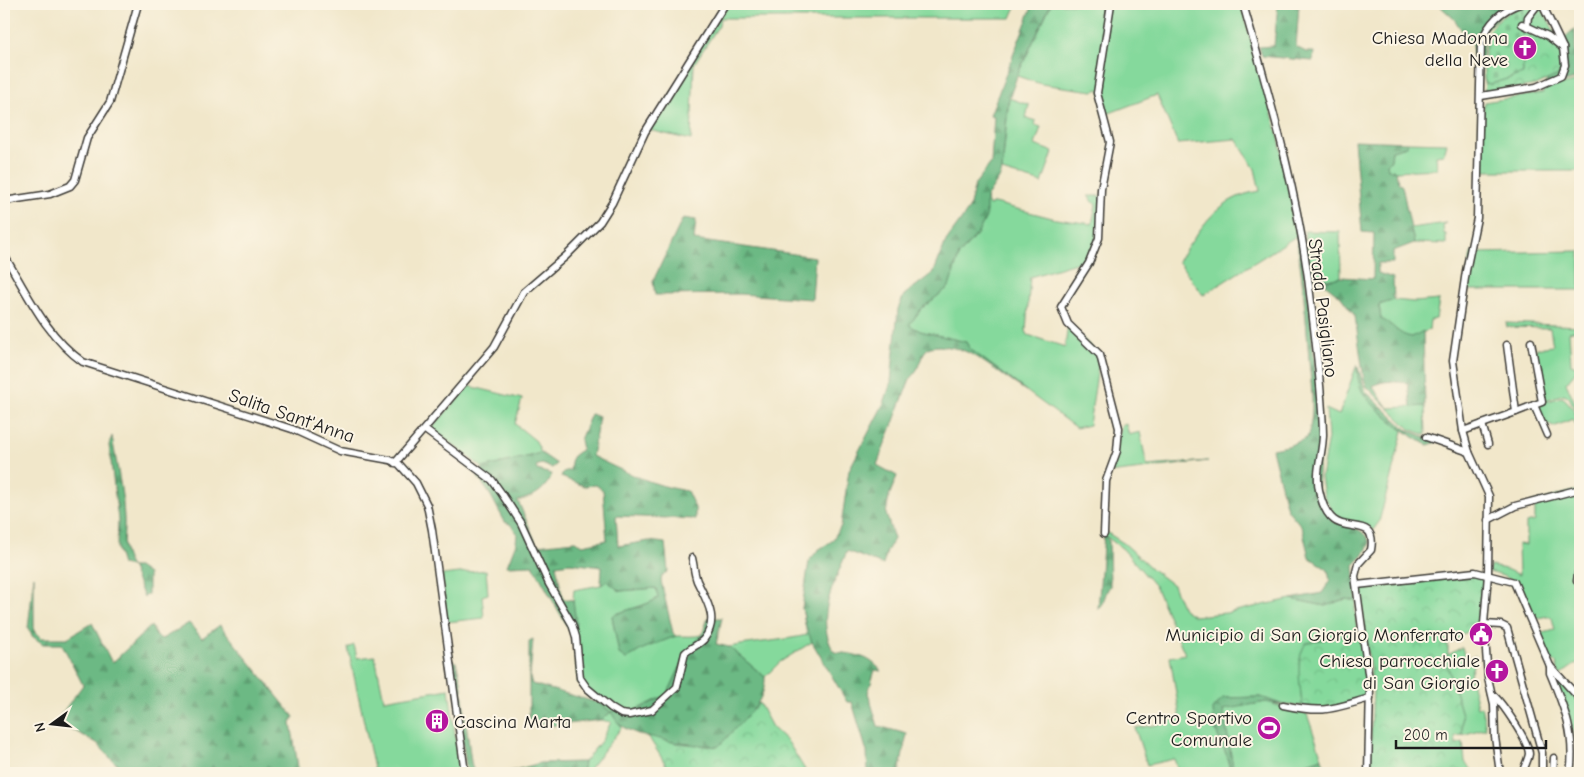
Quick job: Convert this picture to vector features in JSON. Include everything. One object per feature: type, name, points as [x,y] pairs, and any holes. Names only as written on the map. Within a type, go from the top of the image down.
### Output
[{"type":"street","points":[[4,201],[50,194],[70,186],[75,180],[87,138],[110,102],[138,4]]},
{"type":"street","points":[[395,463],[494,347],[524,292],[566,256],[600,222],[612,203],[645,132],[725,4]]},
{"type":"street","points":[[1104,534],[1106,482],[1117,451],[1119,428],[1100,355],[1068,324],[1060,307],[1090,263],[1099,238],[1101,190],[1110,142],[1097,93],[1111,4]]},
{"type":"street","points":[[1146,4],[1151,4]]},
{"type":"street","name":"Strada Pasigliano","points":[[1243,4],[1281,137],[1307,271],[1323,432],[1318,466],[1320,492],[1325,508],[1333,520],[1340,524],[1360,526],[1369,533],[1371,538],[1371,550],[1355,569],[1357,584]]},
{"type":"street","points":[[1500,773],[1494,737],[1492,694],[1486,663],[1484,624],[1488,574],[1488,492],[1469,452],[1463,431],[1453,360],[1477,218],[1482,96],[1481,42],[1486,30],[1503,11],[1520,4]]},
{"type":"street","points":[[1538,4],[1528,16],[1524,25],[1548,36],[1563,48]]},
{"type":"street","points":[[1482,96],[1536,87],[1558,78],[1565,65],[1563,48],[1542,4]]},
{"type":"street","name":"Salita Sant'Anna","points":[[4,255],[46,325],[60,343],[91,367],[292,429],[340,450],[380,457],[395,463],[409,473],[416,483],[430,516],[465,773]]},
{"type":"street","points":[[1463,431],[1542,402],[1531,342]]},
{"type":"street","points":[[1507,345],[1516,412]]},
{"type":"street","points":[[1534,405],[1547,435]]},
{"type":"street","points":[[1482,424],[1488,444]]},
{"type":"street","points":[[424,430],[435,436],[492,480],[502,494],[521,523],[549,584],[572,624],[576,637],[580,678],[587,688],[617,713],[629,715],[652,710],[674,692],[677,687],[685,653],[700,643],[708,634],[711,625],[711,610],[695,574],[692,558]]},
{"type":"street","points":[[1426,437],[1469,452]]},
{"type":"street","points":[[1488,520],[1516,506],[1580,489]]},
{"type":"street","points":[[1580,560],[1577,581],[1580,582]]},
{"type":"street","points":[[1368,773],[1370,698],[1357,584],[1361,586],[1475,572],[1514,582],[1550,666],[1580,700]]},
{"type":"street","points":[[1484,624],[1501,625],[1507,628],[1542,753],[1542,773]]},
{"type":"street","points":[[1550,666],[1550,673],[1572,738],[1570,773]]},
{"type":"street","points":[[1492,694],[1504,707],[1514,726],[1522,733],[1529,753],[1522,773]]},
{"type":"street","points":[[1283,705],[1314,711],[1326,711],[1370,698]]},
{"type":"street","points":[[1553,773],[1554,758]]},
{"type":"green space","points":[[726,4],[1017,4],[1011,18],[720,18],[719,25],[694,64],[691,140],[649,130]]},
{"type":"green space","points":[[1033,4],[1051,4],[1018,73],[1008,102],[1002,171],[986,198],[986,217],[978,233],[959,255],[949,287],[922,308],[909,325],[920,331],[966,342],[970,349],[1026,391],[967,352],[956,348],[936,346],[924,352],[915,373],[910,379],[877,465],[897,476],[889,496],[886,514],[894,539],[887,551],[883,565],[847,551],[828,601],[826,626],[828,639],[834,652],[866,658],[881,671],[875,670],[868,693],[878,726],[907,734],[899,773],[868,773],[867,752],[852,702],[847,702],[812,642],[806,626],[802,608],[809,561],[818,550],[832,541],[841,526],[849,470],[884,403],[891,382],[898,309],[904,295],[934,272],[946,241],[969,209],[975,184],[991,163],[994,116],[990,115]]},
{"type":"green space","points":[[1051,4],[1135,4],[1148,6],[1165,4],[1241,4],[1279,138],[1298,235],[1203,295],[1178,261],[1203,226],[1221,207],[1245,194],[1260,191],[1255,169],[1236,139],[1178,144],[1157,95],[1107,114],[1103,113],[1100,89],[1093,91],[1041,84],[1017,76]]},
{"type":"green space","points":[[1278,4],[1299,4],[1296,47],[1306,52],[1314,52],[1313,61],[1262,56],[1259,47],[1274,46]]},
{"type":"green space","points":[[1438,4],[1514,4],[1484,30],[1478,98],[1472,45],[1454,19]]},
{"type":"green space","points":[[1540,4],[1553,29],[1562,56],[1560,74],[1536,85],[1485,93],[1484,79],[1485,83],[1491,84],[1523,74],[1522,5]]},
{"type":"green space","points":[[1522,5],[1523,74],[1491,84],[1485,83],[1485,48],[1489,31],[1498,20]]},
{"type":"green space","points":[[1575,28],[1576,79],[1545,86],[1562,40]]},
{"type":"green space","points":[[1580,81],[1580,171],[1481,171],[1484,102],[1543,93],[1543,88]]},
{"type":"green space","points":[[1009,98],[1029,105],[1026,118],[1036,121],[1035,125],[1041,127],[1035,145],[1053,152],[1042,183],[1002,171]]},
{"type":"green space","points":[[1354,140],[1407,142],[1407,146],[1392,150],[1391,160],[1387,164],[1388,169],[1396,171],[1398,182],[1402,186],[1414,243],[1393,251],[1393,263],[1378,263],[1378,273],[1393,278],[1394,300],[1379,305],[1381,319],[1399,332],[1412,337],[1423,331],[1425,406],[1411,407],[1408,383],[1386,382],[1373,386],[1388,408],[1367,387],[1364,380],[1355,316],[1341,297],[1310,272],[1310,269],[1327,280],[1341,277],[1373,279],[1374,233],[1362,232]]},
{"type":"green space","points":[[1407,142],[1447,143],[1444,154],[1436,155],[1437,169],[1396,171],[1388,169],[1387,164],[1391,160],[1392,150],[1407,146]]},
{"type":"green space","points":[[1088,196],[1101,196],[1101,214],[1092,258],[1030,277],[1026,331],[1028,335],[1065,347],[1068,324],[1100,355],[1089,425],[1076,428],[970,349],[966,342],[920,331],[909,325],[922,308],[949,287],[959,255],[978,233],[986,198],[989,206],[994,203],[1056,219],[1092,224],[1096,205]]},
{"type":"green space","points":[[683,218],[696,220],[694,240],[815,257],[812,299],[740,294],[655,295],[653,281]]},
{"type":"green space","points":[[1446,223],[1443,226],[1444,234],[1446,234],[1446,244],[1414,243],[1411,228]]},
{"type":"green space","points":[[1304,231],[1340,232],[1341,277],[1327,280],[1310,269]]},
{"type":"green space","points":[[1298,235],[1309,301],[1321,432],[1317,489],[1332,521],[1359,530],[1370,543],[1363,556],[1354,565],[1357,601],[1346,599],[1325,606],[1291,599],[1322,593],[1330,581],[1328,570],[1309,557],[1302,527],[1287,509],[1272,449],[1288,446],[1307,438],[1310,428],[1312,389],[1301,268],[1296,237]]},
{"type":"green space","points":[[1580,251],[1580,290],[1465,290],[1471,253]]},
{"type":"green space","points":[[1394,300],[1414,302],[1439,300],[1436,319],[1430,320],[1429,330],[1412,337],[1403,336],[1381,319],[1379,305]]},
{"type":"green space","points":[[1506,323],[1580,326],[1580,329],[1569,332],[1571,364],[1576,366],[1580,361],[1580,366],[1566,383],[1580,413],[1580,420],[1569,397],[1564,394],[1543,401],[1535,352],[1537,348],[1553,346],[1550,328],[1507,327]]},
{"type":"green space","points":[[1357,364],[1362,385],[1372,402],[1403,431],[1379,522],[1373,530],[1361,523],[1345,524],[1337,519],[1324,496],[1321,477],[1328,438],[1326,409],[1339,415]]},
{"type":"green space","points":[[1357,364],[1366,392],[1406,429],[1437,442],[1428,445],[1412,436],[1374,405],[1362,391],[1358,378]]},
{"type":"green space","points":[[469,386],[522,399],[515,424],[536,441],[541,453],[483,468],[433,430],[433,426]]},
{"type":"green space","points":[[1562,397],[1569,403],[1575,413],[1580,433],[1573,419],[1553,427],[1542,421],[1534,405]]},
{"type":"green space","points":[[1425,406],[1426,435],[1410,429],[1388,408]]},
{"type":"green space","points":[[591,414],[599,417],[592,456],[650,482],[687,491],[695,508],[695,519],[616,516],[618,546],[649,541],[665,543],[668,571],[662,576],[661,581],[673,633],[676,636],[643,649],[626,659],[619,654],[612,616],[647,604],[658,598],[656,588],[620,591],[607,581],[601,585],[602,567],[570,563],[556,565],[563,599],[573,600],[576,623],[573,637],[533,565],[507,566],[516,543],[517,533],[510,524],[505,522],[478,477],[483,468],[541,453],[557,464],[552,468],[542,464],[536,466],[537,470],[552,474],[549,480],[539,492],[518,501],[537,545],[575,541],[583,545],[607,540],[603,490],[596,485],[584,486],[561,477],[563,472],[570,470],[572,457],[582,449],[580,440]]},
{"type":"green space","points":[[1126,424],[1129,435],[1140,432],[1147,466],[1208,461],[1109,473],[1121,426]]},
{"type":"green space","points":[[112,436],[121,487],[124,526],[123,543],[127,560],[131,567],[122,565],[117,548],[118,520],[109,445]]},
{"type":"green space","points":[[1580,489],[1580,661],[1559,676],[1556,663],[1549,658],[1538,634],[1555,630],[1552,618],[1548,616],[1533,619],[1519,587],[1508,578],[1489,572],[1490,566],[1506,569],[1519,575],[1518,544],[1526,545],[1526,523],[1535,521],[1535,508],[1530,506],[1531,503]]},
{"type":"green space","points":[[1106,532],[1125,544],[1153,570],[1173,585],[1183,609],[1194,616],[1226,613],[1291,599],[1325,606],[1346,599],[1357,601],[1355,607],[1357,633],[1313,641],[1300,683],[1302,706],[1283,705],[1261,697],[1223,698],[1214,727],[1228,758],[1230,773],[1179,773],[1174,759],[1147,765],[1135,728],[1156,725],[1180,717],[1170,657],[1185,654],[1155,586],[1123,549],[1104,535]]},
{"type":"green space","points":[[1104,535],[1109,541],[1110,586],[1098,609]]},
{"type":"green space","points":[[131,567],[138,567],[148,574],[148,594],[144,597]]},
{"type":"green space","points":[[486,570],[488,594],[482,596],[484,618],[447,622],[442,575]]},
{"type":"green space","points":[[1480,574],[1486,579],[1482,624],[1472,626],[1471,631],[1459,635],[1459,639],[1448,643],[1448,655],[1445,657],[1462,715],[1462,735],[1455,736],[1456,744],[1463,742],[1465,762],[1473,771],[1459,771],[1459,773],[1369,773],[1373,691],[1360,589]]},
{"type":"green space","points":[[34,576],[34,630],[42,638],[67,638],[92,623],[112,663],[151,626],[156,636],[162,639],[189,623],[202,638],[220,625],[294,717],[291,723],[299,773],[129,773],[127,769],[114,762],[97,743],[56,721],[83,685],[62,644],[43,644],[32,636],[28,628]]},
{"type":"green space","points":[[607,581],[620,591],[656,588],[658,598],[647,604],[612,616],[619,653],[626,659],[664,639],[678,636],[702,635],[687,653],[667,695],[634,711],[621,708],[611,712],[578,683],[574,644],[571,640],[574,628],[574,590],[601,585]]},
{"type":"green space","points":[[802,608],[812,642],[780,662],[765,677],[729,647],[807,635]]},
{"type":"green space","points":[[708,618],[722,618],[716,644],[729,647],[765,677],[764,688],[756,707],[718,747],[669,742],[645,736],[623,727],[611,712],[621,708],[634,711],[667,695],[687,653],[702,635]]},
{"type":"green space","points":[[1358,631],[1361,641],[1367,697],[1333,710],[1302,706],[1299,666],[1302,650],[1306,643],[1357,633]]},
{"type":"green space","points":[[533,639],[530,677],[532,684],[599,703],[611,712],[601,720],[549,726],[529,722],[529,641]]},
{"type":"green space","points":[[354,645],[357,658],[375,656],[384,700],[449,689],[460,773],[375,773],[348,648]]},
{"type":"green space","points":[[1462,647],[1465,658],[1476,656],[1470,675],[1477,707],[1481,706],[1486,728],[1462,735],[1462,715],[1445,657]]},
{"type":"green space","points":[[451,660],[456,662],[461,681],[474,773],[467,773]]},
{"type":"green space","points":[[1552,672],[1580,703],[1580,740],[1575,739]]},
{"type":"green space","points":[[1261,697],[1283,705],[1266,702],[1223,710],[1234,773],[1230,773],[1228,758],[1214,727],[1213,709],[1223,698]]},
{"type":"green space","name":"Centro Sportivo Comunale","points":[[1266,702],[1307,714],[1322,758],[1278,773],[1234,773],[1223,709]]},
{"type":"green space","points":[[759,703],[772,727],[788,742],[807,773],[671,773],[648,736],[676,743],[718,747]]},
{"type":"green space","points":[[611,712],[622,727],[586,773],[582,773],[584,762],[602,740],[611,722],[601,720]]},
{"type":"green space","points":[[1322,758],[1325,767],[1310,773],[1278,773]]},
{"type":"green space","points":[[584,762],[582,773],[508,772],[540,763]]},
{"type":"place","name":"Chiesa Madonna della Neve","points":[[1525,48]]},
{"type":"place","name":"Municipio di San Giorgio Monferrato","points":[[1481,634]]},
{"type":"place","name":"Chiesa parrocchiale di San Giorgio","points":[[1497,671]]},
{"type":"place","name":"Cascina Marta","points":[[437,721]]},
{"type":"place","name":"Centro Sportivo Comunale","points":[[1269,728]]}]
